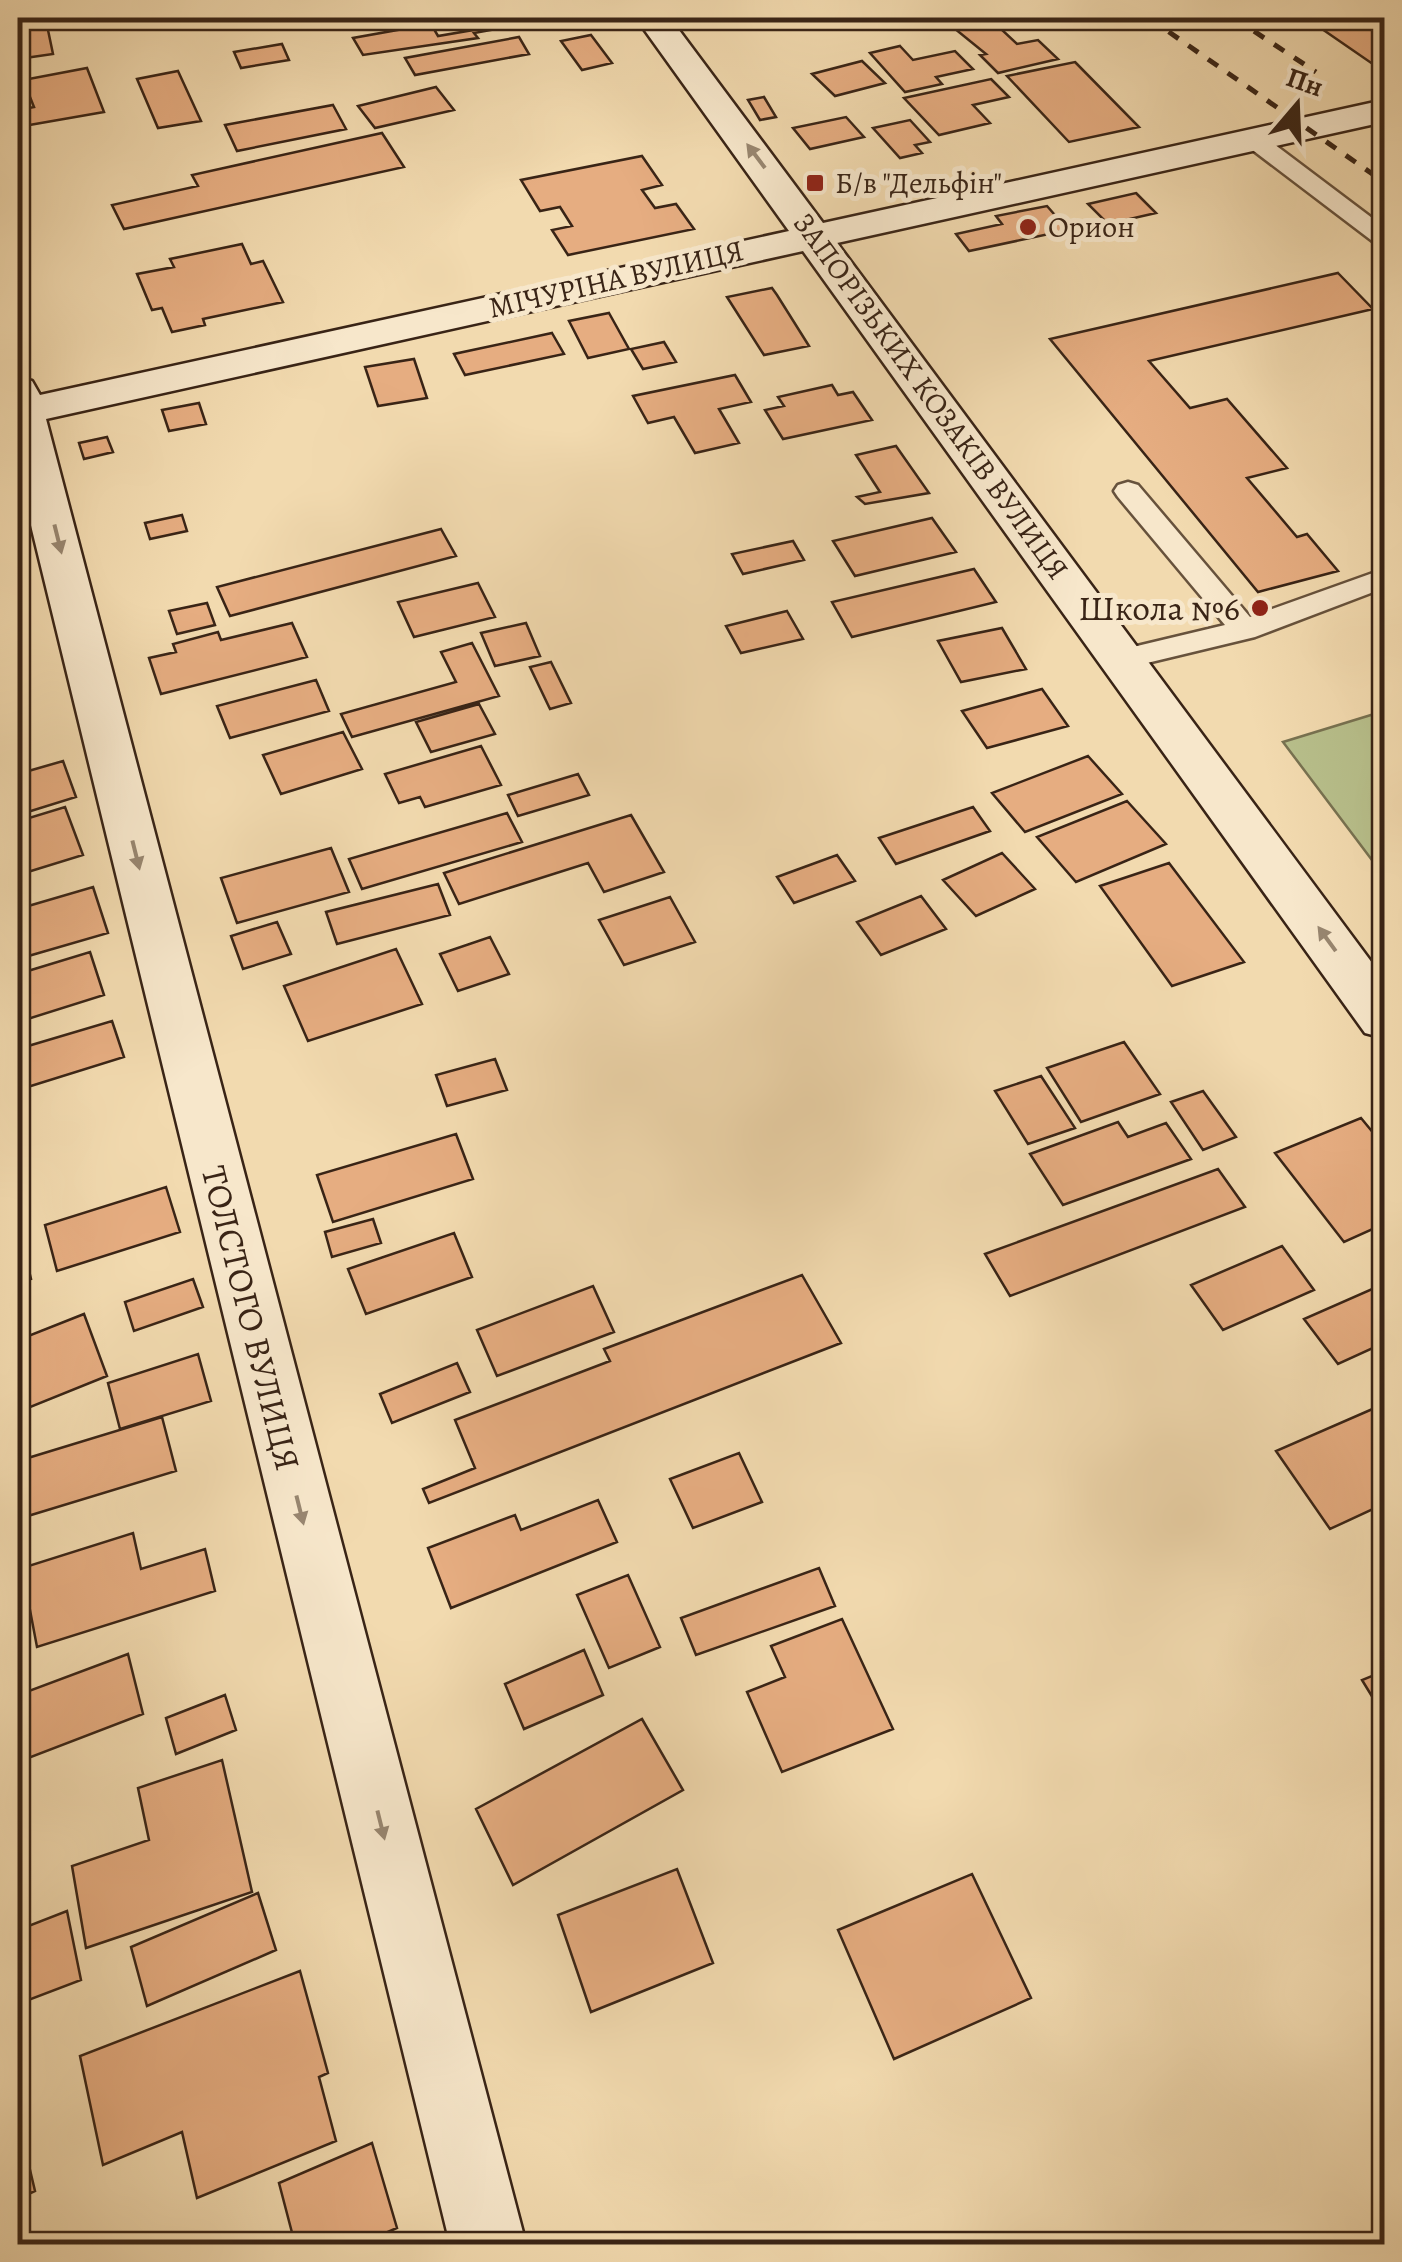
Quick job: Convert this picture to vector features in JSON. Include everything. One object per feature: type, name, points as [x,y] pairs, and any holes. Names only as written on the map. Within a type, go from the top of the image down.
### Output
[{"type":"main road","name":"ЗАПОРІЗЬКИХ КОЗАКІВ ВУЛИЦЯ","points":[[653,18],[1384,1018]]},
{"type":"main road","name":"МІЧУРІНА ВУЛИЦЯ","points":[[21,400],[813,236],[1384,111]]},
{"type":"main road","name":"ТОЛСТОГО ВУЛИЦЯ","points":[[21,400],[488,2244]]},
{"type":"lane","points":[[1254,140],[1384,238]]},
{"type":"lane","points":[[1128,491],[1246,630]]},
{"type":"lane","points":[[1122,660],[1246,630],[1384,578]]},
{"type":"green space","points":[[1384,711],[1384,876],[1283,742]]},
{"type":"building","points":[[18,18],[139,18],[48,30],[53,54],[18,59]]},
{"type":"building","points":[[465,18],[556,18],[474,33],[478,38],[363,55],[353,38],[431,24],[438,36],[473,30]]},
{"type":"building","points":[[1015,18],[1024,25],[1002,30],[1017,44],[1038,40],[1058,59],[998,73],[980,55],[986,54],[944,20]]},
{"type":"building","points":[[1384,18],[1384,68],[1309,20]]},
{"type":"building","points":[[591,35],[612,63],[582,70],[561,41]]},
{"type":"building","points":[[519,37],[529,54],[415,75],[405,58]]},
{"type":"building","points":[[282,44],[289,60],[241,68],[234,52]]},
{"type":"building","points":[[900,46],[913,60],[955,51],[973,69],[936,77],[942,84],[905,92],[870,53]]},
{"type":"building","points":[[862,61],[885,83],[835,96],[812,74]]},
{"type":"building","points":[[1075,62],[1139,127],[1069,142],[1007,76]]},
{"type":"building","points":[[87,68],[104,112],[18,127],[18,110],[34,107],[30,97],[18,100],[18,81]]},
{"type":"building","points":[[178,71],[201,121],[158,128],[137,79]]},
{"type":"building","points":[[991,79],[1009,97],[973,105],[990,123],[939,135],[904,98]]},
{"type":"building","points":[[436,87],[454,110],[375,128],[358,106]]},
{"type":"building","points":[[764,97],[776,117],[760,120],[748,100]]},
{"type":"building","points":[[333,105],[346,129],[237,151],[225,125]]},
{"type":"building","points":[[846,117],[864,137],[810,149],[793,128]]},
{"type":"building","points":[[910,120],[930,142],[915,145],[922,153],[900,158],[873,128]]},
{"type":"building","points":[[382,133],[404,167],[124,229],[112,205],[198,186],[192,175]]},
{"type":"building","points":[[642,156],[662,185],[642,190],[655,208],[676,204],[694,229],[568,255],[552,230],[572,226],[560,207],[540,211],[521,180]]},
{"type":"building","points":[[1136,193],[1156,213],[1108,224],[1088,204]]},
{"type":"building","name":"Орион","points":[[1047,206],[1068,230],[969,251],[956,234],[1002,224],[996,216]]},
{"type":"building","points":[[242,244],[251,264],[263,261],[283,302],[203,319],[205,325],[172,332],[162,308],[152,310],[137,274],[174,267],[170,259]]},
{"type":"building","name":"Школа №6","points":[[1338,273],[1373,309],[1149,361],[1190,408],[1227,399],[1287,468],[1247,478],[1297,537],[1307,534],[1338,571],[1258,592],[1050,339]]},
{"type":"building","points":[[772,288],[809,346],[764,355],[727,297]]},
{"type":"building","points":[[609,313],[629,349],[588,358],[569,321]]},
{"type":"building","points":[[552,333],[564,354],[465,375],[454,354]]},
{"type":"building","points":[[664,342],[676,362],[643,369],[631,349]]},
{"type":"building","points":[[414,359],[427,398],[378,406],[365,367]]},
{"type":"building","points":[[735,375],[751,402],[719,409],[739,443],[695,453],[674,417],[648,423],[633,396]]},
{"type":"building","points":[[832,385],[838,395],[853,392],[872,420],[783,439],[765,410],[784,406],[778,397]]},
{"type":"building","points":[[199,403],[206,424],[169,431],[162,410]]},
{"type":"building","points":[[107,437],[113,452],[84,459],[79,443]]},
{"type":"building","points":[[896,446],[929,493],[865,504],[857,497],[880,492],[856,455]]},
{"type":"building","points":[[182,515],[187,531],[150,539],[145,523]]},
{"type":"building","points":[[932,518],[956,552],[855,576],[833,541]]},
{"type":"building","points":[[441,529],[456,556],[230,616],[217,587]]},
{"type":"building","points":[[793,541],[804,560],[743,574],[732,554]]},
{"type":"building","points":[[974,569],[996,602],[852,637],[832,602]]},
{"type":"building","points":[[478,583],[495,617],[414,637],[398,602]]},
{"type":"building","points":[[207,603],[215,625],[177,634],[169,611]]},
{"type":"building","points":[[787,611],[803,639],[741,653],[726,626]]},
{"type":"building","points":[[292,623],[307,657],[161,694],[149,658],[176,652],[173,644],[218,632],[221,640]]},
{"type":"building","points":[[526,623],[540,656],[495,666],[481,633]]},
{"type":"building","points":[[1002,628],[1026,669],[961,682],[938,641]]},
{"type":"building","points":[[472,643],[499,696],[352,737],[341,714],[456,682],[441,652]]},
{"type":"building","points":[[551,662],[571,703],[550,709],[530,667]]},
{"type":"building","points":[[316,680],[329,711],[230,738],[217,706]]},
{"type":"building","points":[[1042,689],[1068,726],[987,748],[962,711]]},
{"type":"building","points":[[479,704],[495,734],[431,752],[416,722]]},
{"type":"building","points":[[343,732],[362,769],[281,794],[263,755]]},
{"type":"building","points":[[481,746],[501,785],[425,807],[420,797],[399,803],[385,774]]},
{"type":"building","points":[[1088,756],[1122,794],[1025,832],[992,793]]},
{"type":"building","points":[[63,761],[76,797],[18,815],[18,774]]},
{"type":"building","points":[[578,774],[589,795],[518,816],[508,795]]},
{"type":"building","points":[[1127,801],[1166,844],[1076,882],[1037,837]]},
{"type":"building","points":[[65,807],[83,855],[18,875],[18,831],[22,830],[19,821]]},
{"type":"building","points":[[973,807],[990,831],[896,864],[879,838]]},
{"type":"building","points":[[507,813],[522,842],[362,889],[349,859]]},
{"type":"building","points":[[631,815],[664,872],[604,892],[588,863],[459,904],[444,873]]},
{"type":"building","points":[[331,848],[349,892],[237,923],[221,878]]},
{"type":"building","points":[[1002,853],[1035,889],[976,916],[943,880]]},
{"type":"building","points":[[837,855],[855,881],[794,903],[777,877]]},
{"type":"building","points":[[1169,863],[1244,962],[1172,986],[1100,886]]},
{"type":"building","points":[[438,884],[450,915],[337,944],[326,912]]},
{"type":"building","points":[[93,887],[108,933],[18,959],[18,909]]},
{"type":"building","points":[[921,896],[946,929],[881,955],[857,922]]},
{"type":"building","points":[[670,897],[695,942],[624,965],[599,920]]},
{"type":"building","points":[[277,922],[291,954],[243,969],[231,936]]},
{"type":"building","points":[[490,937],[509,974],[458,991],[440,954]]},
{"type":"building","points":[[396,949],[422,1004],[308,1041],[284,986]]},
{"type":"building","points":[[90,952],[104,995],[18,1022],[18,974]]},
{"type":"building","points":[[112,1021],[124,1057],[18,1090],[18,1049]]},
{"type":"building","points":[[1124,1042],[1160,1094],[1081,1122],[1047,1068]]},
{"type":"building","points":[[495,1059],[507,1090],[447,1106],[436,1075]]},
{"type":"building","points":[[1041,1076],[1075,1128],[1028,1144],[995,1091]]},
{"type":"building","points":[[1203,1091],[1236,1137],[1203,1150],[1171,1102]]},
{"type":"building","points":[[1361,1118],[1384,1146],[1384,1224],[1344,1242],[1275,1153]]},
{"type":"building","points":[[1118,1122],[1128,1137],[1166,1123],[1191,1159],[1063,1205],[1030,1154]]},
{"type":"building","points":[[456,1134],[473,1179],[333,1222],[317,1175]]},
{"type":"building","points":[[1218,1169],[1245,1207],[1010,1296],[985,1254]]},
{"type":"building","points":[[166,1187],[180,1232],[57,1271],[45,1225]]},
{"type":"building","points":[[373,1219],[381,1243],[332,1257],[325,1232]]},
{"type":"building","points":[[18,1225],[31,1279],[18,1283]]},
{"type":"building","points":[[454,1233],[472,1277],[366,1314],[348,1269]]},
{"type":"building","points":[[1282,1246],[1314,1290],[1223,1330],[1191,1285]]},
{"type":"building","points":[[802,1275],[841,1343],[429,1503],[423,1489],[475,1468],[455,1420],[610,1361],[604,1349]]},
{"type":"building","points":[[193,1279],[203,1307],[134,1331],[125,1302]]},
{"type":"building","points":[[593,1286],[614,1332],[497,1376],[477,1330]]},
{"type":"building","points":[[1379,1286],[1384,1292],[1384,1343],[1338,1364],[1304,1319]]},
{"type":"building","points":[[84,1314],[107,1376],[18,1412],[18,1340]]},
{"type":"building","points":[[198,1354],[211,1401],[120,1429],[108,1383]]},
{"type":"building","points":[[457,1363],[470,1392],[392,1423],[380,1394]]},
{"type":"building","points":[[1384,1404],[1384,1504],[1330,1529],[1276,1451]]},
{"type":"building","points":[[162,1417],[176,1471],[18,1519],[18,1461]]},
{"type":"building","points":[[739,1453],[762,1502],[693,1528],[670,1479]]},
{"type":"building","points":[[598,1500],[617,1542],[451,1608],[428,1548],[515,1515],[521,1530]]},
{"type":"building","points":[[133,1533],[141,1569],[205,1549],[215,1591],[37,1647],[22,1568]]},
{"type":"building","points":[[819,1568],[835,1606],[696,1655],[681,1618]]},
{"type":"building","points":[[628,1575],[660,1647],[609,1668],[577,1595]]},
{"type":"building","points":[[842,1619],[893,1729],[782,1772],[747,1692],[785,1677],[771,1646]]},
{"type":"building","points":[[584,1650],[603,1695],[524,1729],[505,1684]]},
{"type":"building","points":[[128,1654],[143,1714],[18,1762],[18,1695]]},
{"type":"building","points":[[1384,1671],[1384,1716],[1362,1680]]},
{"type":"building","points":[[225,1695],[236,1730],[176,1754],[166,1718]]},
{"type":"building","points":[[642,1719],[683,1790],[513,1885],[476,1809]]},
{"type":"building","points":[[222,1760],[252,1892],[86,1948],[72,1866],[149,1840],[138,1788]]},
{"type":"building","points":[[677,1869],[713,1963],[591,2012],[558,1915]]},
{"type":"building","points":[[972,1874],[1031,1998],[894,2059],[838,1930]]},
{"type":"building","points":[[258,1893],[276,1950],[147,2006],[131,1947]]},
{"type":"building","points":[[67,1911],[81,1980],[18,2004],[18,1930]]},
{"type":"building","points":[[300,1971],[328,2073],[319,2077],[336,2141],[197,2198],[182,2132],[103,2165],[80,2056]]},
{"type":"building","points":[[18,2119],[35,2191],[18,2199]]},
{"type":"building","points":[[372,2143],[397,2228],[360,2244],[295,2244],[279,2183]]},
{"type":"railway","points":[[1149,18],[1384,182]]},
{"type":"railway","points":[[1234,18],[1316,72]]},
{"type":"place","name":"Б/в \"Дельфін\"","points":[[815,183]]},
{"type":"place","name":"Орион","points":[[1028,227]]},
{"type":"place","name":"Школа №6","points":[[1260,608]]}]
